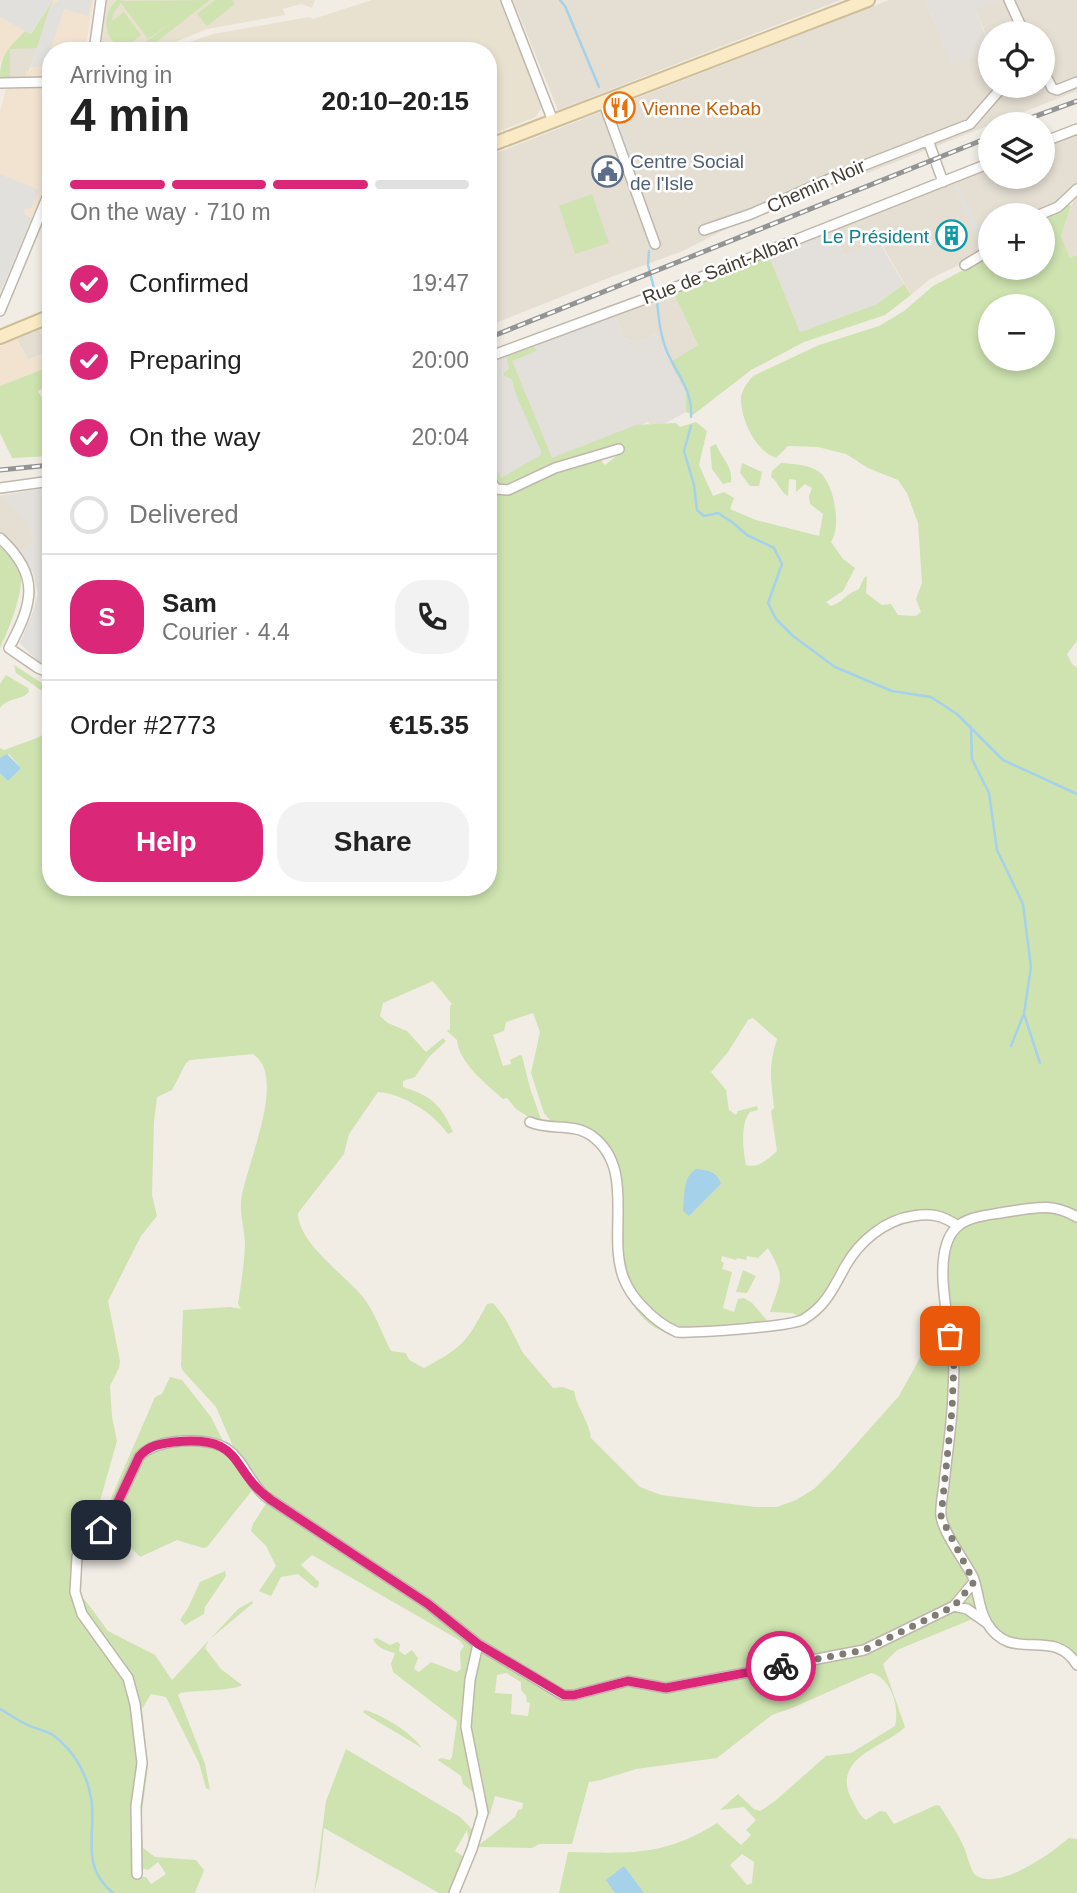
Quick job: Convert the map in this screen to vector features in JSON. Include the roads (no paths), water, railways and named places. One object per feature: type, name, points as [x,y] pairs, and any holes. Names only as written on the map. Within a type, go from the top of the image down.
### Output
[{"type":"main road","points":[[497,143],[868,0]]},
{"type":"main road","points":[[0,337],[42,320]]},
{"type":"street","points":[[95,42],[101,0]]},
{"type":"street","points":[[506,0],[553,121]]},
{"type":"street","points":[[1009,0],[1019,21]]},
{"type":"street","points":[[0,83],[42,82]]},
{"type":"street","points":[[1055,89],[1077,82]]},
{"type":"street","name":"Chemin Noir","points":[[704,230],[766,208],[834,177],[970,124],[993,98]]},
{"type":"street","points":[[603,101],[655,244]]},
{"type":"street","points":[[1055,137],[1077,129]]},
{"type":"street","points":[[928,140],[943,182]]},
{"type":"street","name":"Rue de Saint-Alban","points":[[497,354],[661,293],[978,168]]},
{"type":"street","points":[[1055,208],[1077,189]]},
{"type":"street","points":[[0,311],[42,210]]},
{"type":"street","points":[[965,265],[978,257]]},
{"type":"street","points":[[497,489],[508,490],[555,468],[619,449]]},
{"type":"street","points":[[0,488],[42,482]]},
{"type":"street","points":[[0,538],[17,556],[30,587],[29,603],[9,648],[42,670]]},
{"type":"street","points":[[530,1122],[541,1127],[575,1128],[589,1134],[603,1146],[611,1160],[616,1179],[618,1249],[625,1282],[646,1311],[677,1332],[796,1323],[823,1305],[850,1259],[885,1225],[903,1218],[931,1214],[945,1216],[958,1226]]},
{"type":"street","points":[[987,1623],[974,1582],[941,1517],[952,1410],[954,1360],[944,1287],[944,1253],[953,1231],[958,1226],[990,1215],[1043,1206],[1055,1207],[1077,1217]]},
{"type":"street","points":[[137,1874],[136,1806],[142,1763],[135,1704],[128,1678],[82,1614],[75,1592],[80,1546],[107,1525],[139,1457],[151,1446],[194,1441],[211,1443],[229,1450],[265,1496],[335,1545],[428,1604],[478,1644],[558,1693],[574,1695],[628,1681],[666,1688],[864,1650],[954,1606],[974,1582]]},
{"type":"street","points":[[954,1606],[967,1609],[1008,1643],[1055,1646],[1068,1653],[1077,1665]]},
{"type":"street","points":[[454,1893],[483,1813],[466,1727],[470,1680],[478,1644]]},
{"type":"water","points":[[7,754],[21,768],[8,781],[0,773],[0,758]]},
{"type":"water","points":[[696,1169],[712,1172],[721,1184],[689,1216],[683,1211],[685,1187],[688,1177]]},
{"type":"water","points":[[624,1866],[644,1893],[615,1893],[606,1880]]},
{"type":"waterway","points":[[560,0],[565,6],[599,87]]},
{"type":"waterway","points":[[649,251],[648,265],[655,292]]},
{"type":"waterway","points":[[657,298],[663,340],[690,400],[691,417]]},
{"type":"waterway","points":[[691,426],[684,451],[694,485],[697,510],[704,516],[718,513],[747,535],[774,548],[782,564],[768,603],[776,619],[793,636],[835,667],[892,691],[931,697],[957,714],[1003,760],[1077,794]]},
{"type":"waterway","points":[[971,727],[972,759],[989,793],[997,850],[1023,904],[1031,967],[1024,1014],[1040,1063]]},
{"type":"waterway","points":[[1011,1046],[1023,1016]]},
{"type":"waterway","points":[[0,1709],[53,1735],[78,1763],[91,1798],[93,1860],[96,1871],[113,1893]]},
{"type":"railway","points":[[1047,112],[1077,101]]},
{"type":"railway","points":[[497,334],[978,142]]},
{"type":"railway","points":[[0,470],[42,466]]},
{"type":"place","name":"Vienne Kebab","points":[[619,108]]},
{"type":"place","name":"Centre Social de l'Isle","points":[[607,172]]},
{"type":"place","name":"Le Président","points":[[952,236]]}]
